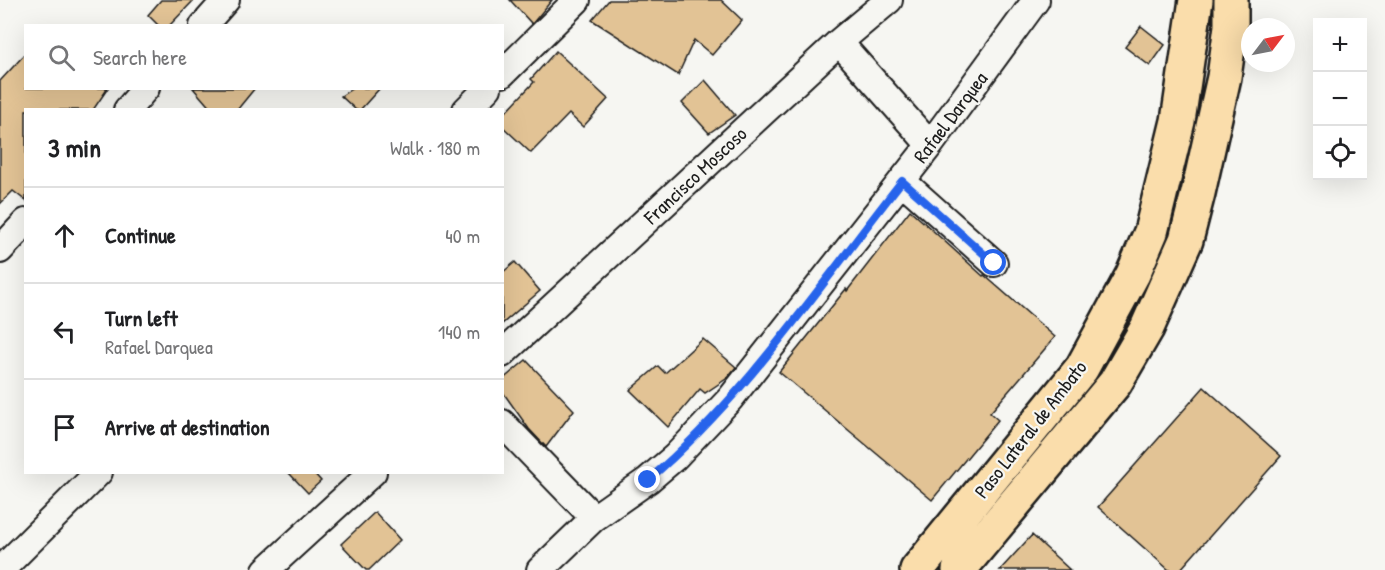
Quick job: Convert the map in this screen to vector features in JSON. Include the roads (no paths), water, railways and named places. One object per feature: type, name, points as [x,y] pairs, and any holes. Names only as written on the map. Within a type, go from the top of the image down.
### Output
[{"type":"highway","name":"Paso Lateral de Ambato","points":[[917,570],[1082,368],[1133,274],[1151,232],[1178,121],[1196,0]]},
{"type":"highway","name":"Paso Lateral de Ambato","points":[[959,570],[1115,383],[1147,328],[1186,240],[1224,77],[1231,26],[1231,0]]},
{"type":"street","points":[[205,24],[226,0]]},
{"type":"street","points":[[504,72],[577,0]]},
{"type":"street","name":"Francisco Moscoso","points":[[504,352],[839,42],[890,0]]},
{"type":"street","name":"Rafael Darquea","points":[[540,570],[594,518],[648,480],[675,457],[730,399],[930,145],[1036,0]]},
{"type":"street","points":[[839,42],[930,145]]},
{"type":"street","points":[[129,108],[144,90]]},
{"type":"street","points":[[468,108],[486,90]]},
{"type":"street","points":[[902,181],[994,263]]},
{"type":"street","points":[[0,250],[24,224]]},
{"type":"street","points":[[504,425],[594,518]]},
{"type":"street","points":[[2,570],[97,474]]},
{"type":"street","points":[[266,570],[371,474]]}]
